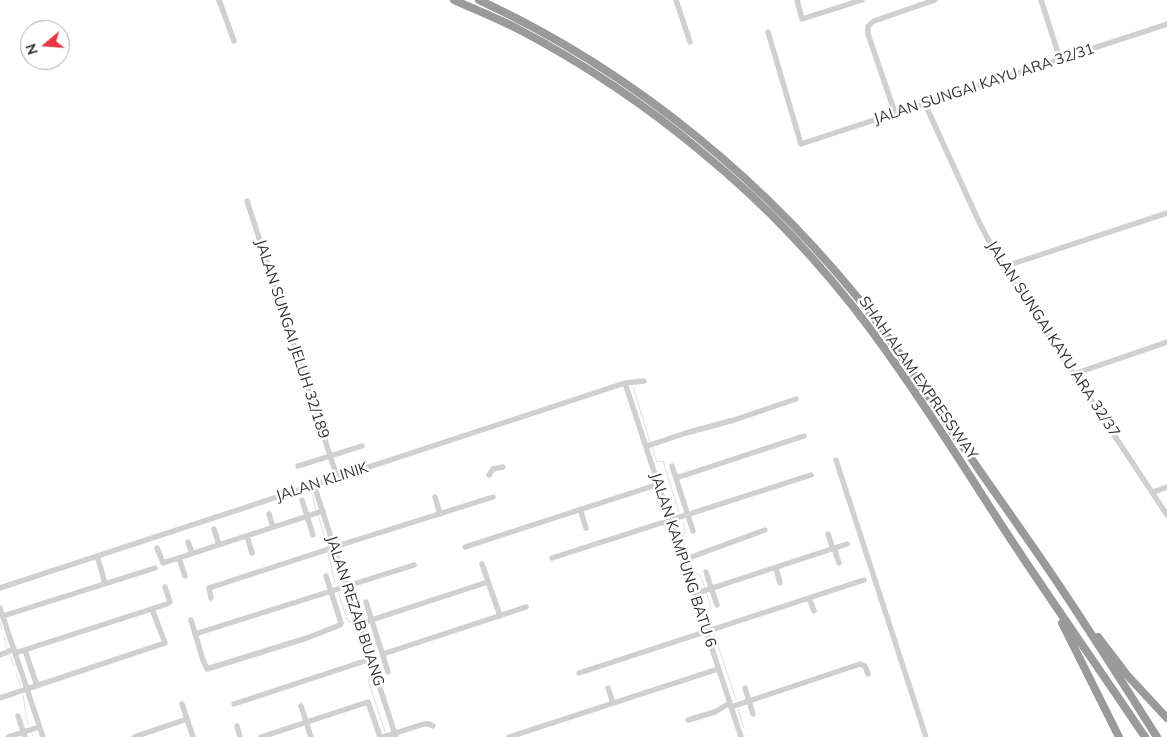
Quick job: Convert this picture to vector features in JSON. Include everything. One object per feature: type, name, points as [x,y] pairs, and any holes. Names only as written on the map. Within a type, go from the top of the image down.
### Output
[{"type":"highway","name":"SHAH ALAM EXPRESSWAY","points":[[454,0],[521,30],[595,75],[648,111],[706,155],[785,231],[844,296],[870,328],[1145,737]]},
{"type":"highway","name":"SHAH ALAM EXPRESSWAY","points":[[479,0],[525,22],[600,67],[652,102],[711,148],[793,224],[877,323],[1062,590],[1157,737]]},
{"type":"highway","points":[[1042,586],[1097,690],[1119,737]]},
{"type":"highway","points":[[1062,590],[1127,675],[1167,718]]},
{"type":"street","points":[[219,0],[234,41]]},
{"type":"street","points":[[676,0],[690,42]]},
{"type":"street","points":[[797,0],[802,19],[862,0]]},
{"type":"street","points":[[895,113],[868,34],[868,26],[874,20],[935,0]]},
{"type":"street","points":[[1041,0],[1060,59]]},
{"type":"street","name":"JALAN SUNGAI KAYU ARA 32/31","points":[[768,32],[801,144],[1167,24]]},
{"type":"street","name":"JALAN SUNGAI KAYU ARA 32/37","points":[[925,104],[1002,268],[1167,515]]},
{"type":"street","name":"JALAN SUNGAI JELUH 32/189","points":[[247,200],[337,477]]},
{"type":"street","points":[[1002,268],[1167,214]]},
{"type":"street","points":[[1074,374],[1167,342]]},
{"type":"street","name":"JALAN KLINIK","points":[[0,588],[625,383],[644,381]]},
{"type":"street","name":"JALAN KAMPUNG BATU 6","points":[[625,383],[646,446],[655,485],[670,520],[682,560],[703,592],[718,668],[741,737]]},
{"type":"street","points":[[646,446],[734,420],[796,399]]},
{"type":"street","points":[[676,478],[804,436]]},
{"type":"street","points":[[298,466],[362,446]]},
{"type":"street","points":[[836,460],[926,737]]},
{"type":"street","points":[[672,466],[693,531]]},
{"type":"street","points":[[489,475],[493,469],[503,467]]},
{"type":"street","points":[[552,558],[688,516],[811,475]]},
{"type":"street","name":"JALAN REZAB BUANG","points":[[314,485],[315,514],[347,585],[360,624],[366,661],[388,736]]},
{"type":"street","points":[[464,548],[655,485]]},
{"type":"street","points":[[1153,492],[1167,488]]},
{"type":"street","points":[[435,497],[440,514]]},
{"type":"street","points":[[211,598],[209,588],[493,497]]},
{"type":"street","points":[[302,500],[315,514],[313,535]]},
{"type":"street","points":[[580,509],[586,528]]},
{"type":"street","points":[[270,514],[273,527]]},
{"type":"street","points":[[157,548],[163,563],[315,514]]},
{"type":"street","points":[[214,529],[219,545]]},
{"type":"street","points":[[682,560],[694,554],[765,530]]},
{"type":"street","points":[[828,534],[839,563]]},
{"type":"street","points":[[247,536],[252,553]]},
{"type":"street","points":[[188,542],[192,554]]},
{"type":"street","points":[[703,592],[847,544]]},
{"type":"street","points":[[97,556],[105,583]]},
{"type":"street","points":[[179,558],[186,576]]},
{"type":"street","points":[[195,634],[414,564]]},
{"type":"street","points":[[482,564],[500,616]]},
{"type":"street","points":[[3,616],[155,568]]},
{"type":"street","points":[[776,568],[780,583]]},
{"type":"street","points":[[703,592],[706,572]]},
{"type":"street","points":[[190,620],[205,668],[207,669],[299,640],[340,625],[326,576]]},
{"type":"street","points":[[579,673],[864,580]]},
{"type":"street","points":[[360,624],[488,582]]},
{"type":"street","points":[[0,654],[25,650],[167,604],[170,602],[165,586]]},
{"type":"street","points":[[703,592],[717,605]]},
{"type":"street","points":[[810,598],[814,611]]},
{"type":"street","points":[[366,602],[388,672]]},
{"type":"street","points":[[0,608],[43,737]]},
{"type":"street","points":[[383,654],[526,608]]},
{"type":"street","points":[[0,698],[165,643],[152,609]]},
{"type":"street","points":[[25,650],[37,686]]},
{"type":"street","points":[[234,704],[366,661]]},
{"type":"street","points":[[688,720],[860,664],[865,666],[868,674]]},
{"type":"street","points":[[509,737],[718,668]]},
{"type":"street","points":[[608,688],[613,703]]},
{"type":"street","points":[[745,688],[753,714]]},
{"type":"street","points":[[261,737],[368,702],[388,736],[424,724],[433,726]]},
{"type":"street","points":[[182,704],[193,737]]},
{"type":"street","points":[[302,706],[311,737]]},
{"type":"street","points":[[18,716],[25,734]]},
{"type":"street","points":[[134,737],[187,719]]},
{"type":"street","points":[[237,726],[240,737]]},
{"type":"street","points":[[8,737],[25,734],[39,727]]},
{"type":"waterway","points":[[633,387],[650,442]]},
{"type":"waterway","points":[[652,448],[657,462],[663,461],[679,512]]},
{"type":"waterway","points":[[648,471],[652,483]]},
{"type":"waterway","points":[[654,489],[658,503]]},
{"type":"waterway","points":[[312,494],[316,510]]},
{"type":"waterway","points":[[318,514],[327,546]]},
{"type":"waterway","points":[[683,523],[685,532],[682,538],[688,555]]},
{"type":"waterway","points":[[328,553],[335,582]]},
{"type":"waterway","points":[[690,561],[694,573],[700,575],[705,588]]},
{"type":"waterway","points":[[338,592],[348,622],[354,620],[365,658]]},
{"type":"waterway","points":[[706,592],[711,606],[706,611],[712,627]]},
{"type":"waterway","points":[[0,622],[2,630]]},
{"type":"waterway","points":[[713,631],[736,699]]},
{"type":"waterway","points":[[4,636],[7,650]]},
{"type":"waterway","points":[[9,654],[14,666]]},
{"type":"waterway","points":[[367,664],[371,676],[368,680],[386,734]]},
{"type":"waterway","points":[[16,673],[21,687]]},
{"type":"waterway","points":[[23,695],[28,724]]},
{"type":"waterway","points":[[738,709],[744,728]]}]
